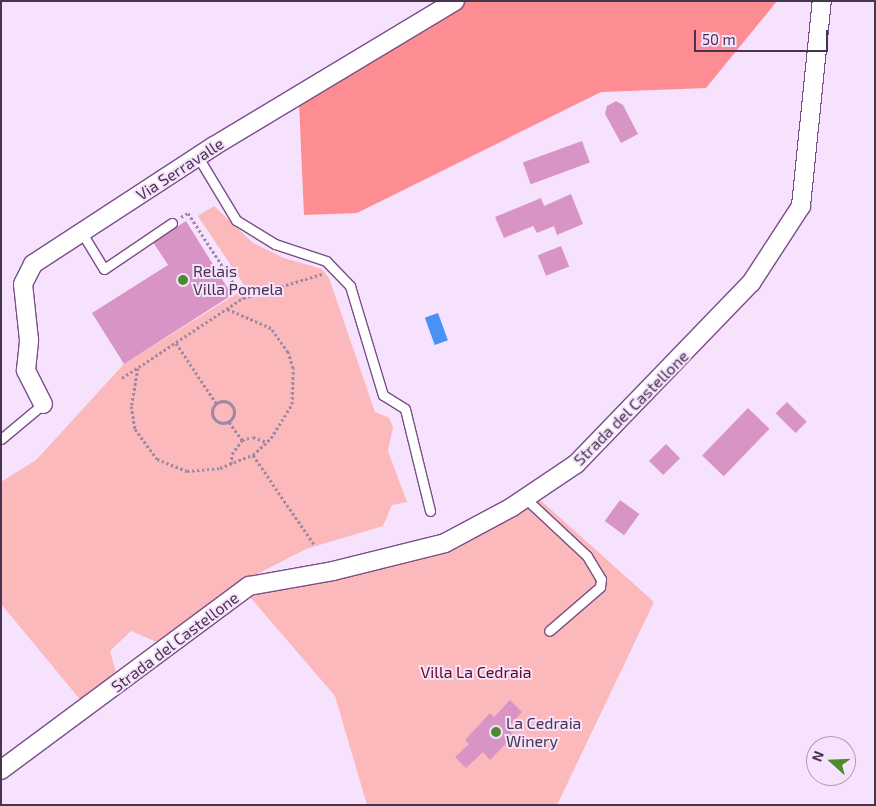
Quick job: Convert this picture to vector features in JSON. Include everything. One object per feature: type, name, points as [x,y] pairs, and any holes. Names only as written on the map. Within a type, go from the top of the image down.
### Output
[{"type":"street","name":"Via Serravalle","points":[[43,404],[26,370],[28,340],[23,284],[34,264],[198,157],[455,1]]},
{"type":"street","name":"Strada del Castellone","points":[[1,770],[249,586],[333,572],[445,543],[526,498],[576,464],[650,391],[751,283],[801,206],[822,1]]},
{"type":"lane","points":[[198,157],[236,220],[275,244],[326,261],[350,286],[383,395],[405,409],[430,511]]},
{"type":"lane","points":[[82,233],[104,269],[172,223]]},
{"type":"lane","points":[[1,439],[43,404]]},
{"type":"lane","points":[[526,498],[587,556],[601,579],[600,587],[549,630]]},
{"type":"path","points":[[172,223],[188,213],[243,298]]},
{"type":"path","points":[[122,378],[243,298],[335,270]]},
{"type":"path","points":[[138,368],[131,406],[134,421],[144,444],[157,459],[187,471],[231,464],[252,455],[267,442],[292,404],[295,385],[288,352],[271,328],[227,309]]},
{"type":"path","points":[[176,343],[216,403]]},
{"type":"path","points":[[224,400],[232,404],[234,415],[229,422],[221,423],[214,418],[212,410],[216,403],[224,400]]},
{"type":"path","points":[[229,422],[242,440]]},
{"type":"path","points":[[231,464],[232,454],[242,440],[253,437],[267,442]]},
{"type":"path","points":[[252,455],[315,546]]},
{"type":"green space","points":[[214,206],[253,243],[284,258],[322,269],[329,278],[375,412],[389,418],[393,427],[388,451],[407,502],[392,505],[383,526],[306,549],[246,580],[159,643],[131,631],[110,651],[117,676],[83,703],[1,604],[1,482],[36,460],[124,364],[246,288],[198,216]]},
{"type":"green space","name":"Villa La Cedraia","points":[[538,498],[654,602],[557,805],[367,805],[335,696],[244,590],[372,569]]},
{"type":"shaded area","points":[[467,1],[777,1],[706,88],[601,92],[357,213],[304,215],[299,102]]},
{"type":"water","points":[[438,313],[448,340],[435,345],[425,318]]},
{"type":"building","points":[[616,101],[623,105],[638,134],[621,143],[605,114],[607,106]]},
{"type":"building","points":[[582,141],[590,163],[531,184],[523,163]]},
{"type":"building","points":[[571,194],[583,224],[557,235],[554,226],[537,233],[533,226],[504,238],[495,217],[541,198],[544,206]]},
{"type":"building","name":"Relais Villa Pomela","points":[[186,221],[232,295],[124,364],[92,313],[168,265],[153,242]]},
{"type":"building","points":[[561,246],[569,266],[546,276],[538,255]]},
{"type":"building","points":[[787,402],[807,422],[795,433],[776,413]]},
{"type":"building","points":[[748,408],[770,429],[724,476],[702,455]]},
{"type":"building","points":[[666,444],[680,458],[663,475],[649,461]]},
{"type":"building","points":[[620,500],[639,514],[624,535],[605,521]]},
{"type":"building","name":"Villa La Cedraia","points":[[510,700],[522,712],[507,728],[514,735],[490,760],[483,752],[466,768],[455,757],[469,744],[465,740],[490,713],[494,717]]},
{"type":"place","name":"Relais Villa Pomela","points":[[183,280]]},
{"type":"place","name":"La Cedraia Winery","points":[[496,732]]}]
